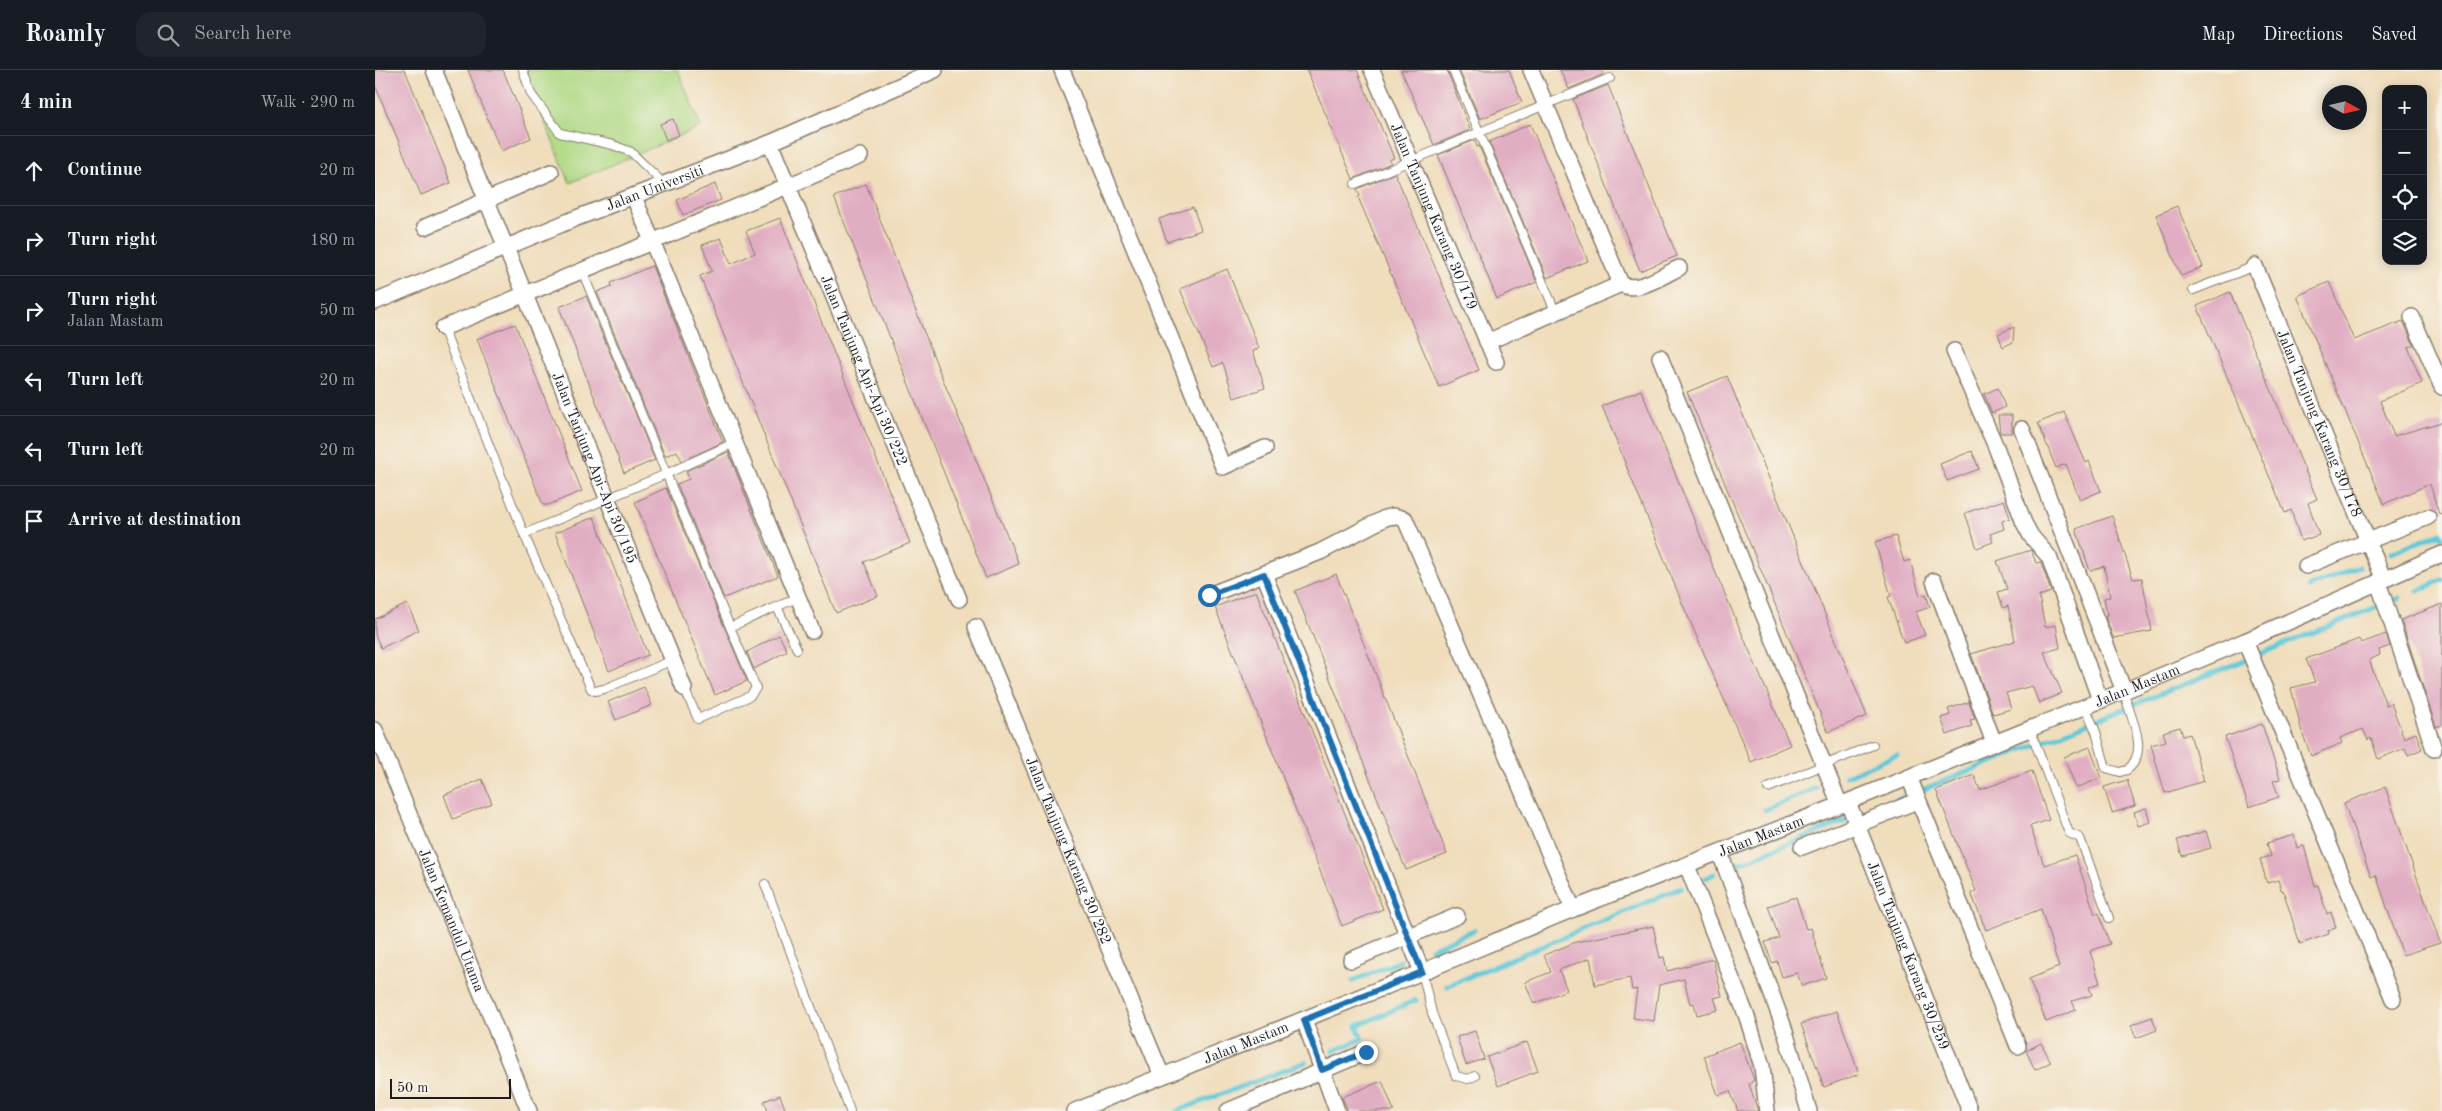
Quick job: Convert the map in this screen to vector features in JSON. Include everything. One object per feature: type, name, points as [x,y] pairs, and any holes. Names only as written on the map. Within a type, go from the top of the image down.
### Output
[{"type":"street","name":"Jalan Tanjung Api-Api 30/195","points":[[434,70],[684,688]]},
{"type":"street","name":"Jalan Universiti","points":[[375,302],[506,247],[770,143],[912,74],[935,70]]},
{"type":"street","points":[[1062,70],[1223,467],[1265,448]]},
{"type":"street","name":"Jalan Tanjung Karang 30/179","points":[[1372,70],[1496,362]]},
{"type":"street","points":[[1531,70],[1624,286]]},
{"type":"street","name":"Jalan Tanjung Api-Api 30/222","points":[[770,143],[959,599]]},
{"type":"street","points":[[443,328],[860,156]]},
{"type":"street","points":[[425,227],[551,172]]},
{"type":"street","points":[[634,197],[812,631]]},
{"type":"street","name":"Jalan Tanjung Karang 30/178","points":[[2255,266],[2370,545],[2388,613],[2434,749]]},
{"type":"street","points":[[1487,342],[1555,311],[1624,286],[1647,283],[1679,268]]},
{"type":"street","points":[[2412,318],[2442,387]]},
{"type":"street","points":[[1955,351],[1996,447],[2024,523],[2031,536],[2049,557],[2100,700]]},
{"type":"street","name":"Jalan Tanjung Karang 30/259","points":[[1660,357],[1824,765],[1857,825],[1969,1108]]},
{"type":"street","points":[[2022,429],[2125,696]]},
{"type":"street","points":[[1209,595],[1320,552],[1385,518],[1393,516],[1405,519],[1573,909]]},
{"type":"street","points":[[2306,566],[2370,545],[2428,517]]},
{"type":"street","name":"Jalan Mastam","points":[[1075,1111],[1304,1020],[1573,909],[1910,780],[1995,743],[2031,733],[2087,711],[2100,700],[2125,696],[2246,645],[2442,554]]},
{"type":"street","points":[[1264,574],[1422,972]]},
{"type":"street","points":[[1934,581],[1995,743]]},
{"type":"street","name":"Jalan Tanjung Karang 30/282","points":[[977,627],[1161,1076]]},
{"type":"street","points":[[2246,645],[2393,998]]},
{"type":"street","name":"Jalan Kemandul Utama","points":[[375,730],[529,1111]]},
{"type":"street","points":[[1910,780],[1916,804],[2018,1046]]},
{"type":"street","points":[[1802,847],[1916,804]]},
{"type":"street","points":[[1720,853],[1783,1025],[1809,1111]]},
{"type":"street","points":[[1687,866],[1747,1017],[1762,1066],[1767,1111]]},
{"type":"street","points":[[1351,960],[1457,916]]},
{"type":"street","points":[[1304,1020],[1337,1111]]},
{"type":"street","points":[[1228,1111],[1366,1052]]},
{"type":"lane","points":[[523,70],[531,94],[560,133],[613,145],[631,152],[665,184]]},
{"type":"lane","points":[[1453,70],[1555,311]]},
{"type":"lane","points":[[1355,184],[1610,78]]},
{"type":"lane","points":[[2193,290],[2255,266]]},
{"type":"lane","points":[[582,271],[756,688],[753,692],[698,719],[684,688]]},
{"type":"lane","points":[[443,328],[524,534],[591,689],[595,691],[604,689],[673,660]]},
{"type":"lane","points":[[524,534],[734,443]]},
{"type":"lane","points":[[730,627],[797,598]]},
{"type":"lane","points":[[777,606],[797,649]]},
{"type":"lane","points":[[2087,711],[2096,732],[2106,768],[2120,772],[2127,770],[2136,760],[2138,739],[2125,696]]},
{"type":"lane","points":[[2031,733],[2069,833],[2080,838],[2109,918]]},
{"type":"lane","points":[[1768,788],[1873,745]]},
{"type":"lane","points":[[765,884],[850,1111]]},
{"type":"lane","points":[[1422,972],[1432,1013],[1456,1076],[1468,1079],[1475,1076]]},
{"type":"green space","points":[[523,70],[678,70],[701,127],[570,183]]},
{"type":"building","points":[[375,70],[405,70],[451,183],[421,195],[375,85]]},
{"type":"building","points":[[468,70],[503,70],[531,138],[501,151]]},
{"type":"building","points":[[1307,70],[1357,70],[1394,158],[1389,160],[1391,163],[1353,179]]},
{"type":"building","points":[[1401,70],[1447,70],[1470,130],[1434,145]]},
{"type":"building","points":[[1459,70],[1509,70],[1522,102],[1480,119]]},
{"type":"building","points":[[1560,70],[1602,70],[1604,74],[1569,89]]},
{"type":"building","points":[[1608,85],[1677,256],[1640,271],[1573,99]]},
{"type":"building","points":[[673,119],[679,135],[666,140],[660,124]]},
{"type":"building","points":[[1530,124],[1588,261],[1547,278],[1489,142]]},
{"type":"building","points":[[1475,140],[1537,282],[1497,299],[1438,155]]},
{"type":"building","points":[[1395,173],[1479,370],[1439,387],[1358,197],[1360,196],[1357,189]]},
{"type":"building","points":[[715,184],[721,200],[683,215],[677,200]]},
{"type":"building","points":[[866,184],[939,370],[1019,564],[986,578],[834,197]]},
{"type":"building","points":[[2177,206],[2203,267],[2181,276],[2156,215]]},
{"type":"building","points":[[1193,207],[1201,230],[1167,242],[1159,219]]},
{"type":"building","points":[[780,218],[910,543],[864,562],[878,596],[836,613],[700,276],[712,271],[702,245],[721,238],[731,264],[755,253],[746,231]]},
{"type":"building","points":[[652,266],[723,442],[682,461],[677,451],[665,456],[597,292],[612,286],[611,283]]},
{"type":"building","points":[[1227,269],[1259,348],[1253,351],[1265,388],[1234,398],[1223,363],[1213,367],[1180,289]]},
{"type":"building","points":[[2329,282],[2354,340],[2403,321],[2414,345],[2408,347],[2422,383],[2380,401],[2394,436],[2442,422],[2442,513],[2439,514],[2430,484],[2384,504],[2297,296]]},
{"type":"building","points":[[2230,292],[2317,499],[2308,503],[2319,535],[2301,541],[2291,510],[2285,513],[2197,306]]},
{"type":"building","points":[[586,296],[655,460],[624,473],[559,307]]},
{"type":"building","points":[[515,324],[582,491],[548,505],[543,505],[477,339]]},
{"type":"building","points":[[2014,327],[2013,342],[2003,347],[1998,334]]},
{"type":"building","points":[[1727,376],[1867,716],[1828,732],[1687,392]]},
{"type":"building","points":[[1998,388],[2005,407],[1992,413],[1984,394]]},
{"type":"building","points":[[1641,390],[1715,571],[1790,745],[1751,762],[1680,598],[1602,406]]},
{"type":"building","points":[[2064,412],[2086,463],[2089,461],[2101,491],[2080,500],[2066,464],[2056,468],[2038,423]]},
{"type":"building","points":[[1998,415],[2012,415],[2012,433],[2000,433]]},
{"type":"building","points":[[1972,451],[1979,469],[1947,481],[1940,464]]},
{"type":"building","points":[[728,452],[778,576],[724,598],[677,484],[689,479],[686,471]]},
{"type":"building","points":[[666,488],[747,681],[715,695],[635,502]]},
{"type":"building","points":[[2004,500],[2010,518],[2002,521],[2004,529],[1990,534],[1993,542],[1977,548],[1965,513]]},
{"type":"building","points":[[2112,516],[2133,579],[2142,578],[2152,631],[2113,638],[2105,615],[2107,615],[2104,598],[2110,597],[2104,566],[2090,571],[2076,529]]},
{"type":"building","points":[[594,517],[648,655],[609,671],[555,533]]},
{"type":"building","points":[[1896,536],[1904,562],[1910,560],[1920,596],[1926,594],[1930,607],[1916,612],[1925,635],[1904,643],[1888,597],[1891,596],[1875,542]]},
{"type":"building","points":[[2031,550],[2036,563],[2041,562],[2051,592],[2039,596],[2045,627],[2056,625],[2060,648],[2044,652],[2062,693],[2039,703],[2032,686],[2006,693],[2011,709],[1993,714],[1971,654],[2015,641],[2008,606],[2003,608],[1998,592],[2007,589],[1997,561]]},
{"type":"building","points":[[1336,574],[1447,854],[1406,870],[1295,591]]},
{"type":"building","points":[[1256,591],[1383,909],[1342,926],[1215,607]]},
{"type":"building","points":[[407,604],[419,630],[381,648],[375,635],[375,619]]},
{"type":"building","points":[[2442,604],[2442,725],[2436,727],[2401,620]]},
{"type":"building","points":[[2386,634],[2390,646],[2379,650],[2380,655],[2369,660],[2386,705],[2391,703],[2404,738],[2416,733],[2422,749],[2408,755],[2405,748],[2378,759],[2371,738],[2368,740],[2363,729],[2340,738],[2342,743],[2311,756],[2302,732],[2291,688],[2315,682],[2306,659],[2359,639],[2361,643]]},
{"type":"building","points":[[779,635],[787,651],[754,669],[747,652]]},
{"type":"building","points":[[644,687],[652,705],[616,720],[608,702]]},
{"type":"building","points":[[1969,702],[1975,719],[1970,720],[1972,726],[1947,735],[1941,718],[1950,715],[1948,709]]},
{"type":"building","points":[[2262,724],[2280,779],[2273,781],[2279,797],[2249,807],[2225,737]]},
{"type":"building","points":[[2180,727],[2183,736],[2190,734],[2204,781],[2165,793],[2151,745],[2166,741],[2163,732]]},
{"type":"building","points":[[2090,747],[2101,778],[2076,788],[2064,757]]},
{"type":"building","points":[[2032,771],[2049,820],[2030,826],[2044,865],[2075,855],[2095,914],[2099,913],[2110,944],[2090,951],[2100,983],[2089,987],[2092,995],[2072,1001],[2076,1010],[2046,1022],[2029,979],[2059,967],[2041,909],[1986,930],[1971,893],[1976,891],[1936,790],[1974,775],[1980,790]]},
{"type":"building","points":[[482,779],[492,803],[453,819],[444,795]]},
{"type":"building","points":[[2127,780],[2135,806],[2112,813],[2104,787]]},
{"type":"building","points":[[2385,787],[2440,943],[2403,955],[2376,875],[2371,877],[2344,803]]},
{"type":"building","points":[[2146,808],[2150,822],[2138,826],[2134,812]]},
{"type":"building","points":[[2206,831],[2211,848],[2182,856],[2177,840]]},
{"type":"building","points":[[2294,835],[2297,848],[2304,846],[2315,886],[2318,885],[2327,914],[2331,912],[2336,928],[2328,930],[2329,934],[2300,944],[2283,890],[2281,890],[2278,880],[2267,883],[2260,859],[2271,856],[2267,843]]},
{"type":"building","points":[[1796,897],[1806,929],[1811,928],[1826,978],[1802,986],[1797,973],[1782,977],[1777,961],[1772,963],[1765,942],[1779,938],[1768,906]]},
{"type":"building","points":[[1653,926],[1660,958],[1664,957],[1667,971],[1713,959],[1722,996],[1714,998],[1718,1010],[1697,1015],[1694,1003],[1690,1004],[1684,979],[1659,985],[1654,1021],[1633,1018],[1637,989],[1632,990],[1630,978],[1595,985],[1590,958],[1559,970],[1567,990],[1534,1004],[1525,982],[1551,972],[1544,955],[1576,942]]},
{"type":"building","points":[[1837,1011],[1859,1074],[1824,1087],[1801,1024]]},
{"type":"building","points":[[2152,1017],[2157,1030],[2136,1038],[2131,1025]]},
{"type":"building","points":[[1475,1031],[1484,1059],[1466,1065],[1457,1037]]},
{"type":"building","points":[[1527,1042],[1538,1071],[1498,1086],[1487,1057]]},
{"type":"building","points":[[1740,1042],[1754,1080],[1749,1084],[1758,1111],[1738,1111],[1730,1091],[1718,1095],[1704,1056]]},
{"type":"building","points":[[2041,1043],[2051,1062],[2035,1070],[2026,1051]]},
{"type":"building","points":[[1382,1081],[1394,1111],[1348,1111],[1342,1097]]},
{"type":"building","points":[[780,1095],[786,1111],[768,1111],[764,1101]]},
{"type":"waterway","points":[[2391,553],[2441,533],[2442,537]]},
{"type":"waterway","points":[[2309,587],[2359,567]]},
{"type":"waterway","points":[[2418,591],[2442,580]]},
{"type":"waterway","points":[[1738,864],[2399,598]]},
{"type":"waterway","points":[[1846,776],[1897,755]]},
{"type":"waterway","points":[[1765,810],[1816,788]]},
{"type":"waterway","points":[[1706,878],[1714,874]]},
{"type":"waterway","points":[[1447,986],[1681,888]]},
{"type":"waterway","points":[[1431,949],[1474,930]]},
{"type":"waterway","points":[[1353,981],[1400,961]]},
{"type":"waterway","points":[[1333,1051],[1362,1039],[1357,1026],[1416,1000]]},
{"type":"waterway","points":[[1177,1111],[1306,1062]]},
{"type":"route","points":[[1209,595],[1264,574],[1422,972],[1304,1020],[1322,1070],[1366,1052]]}]
